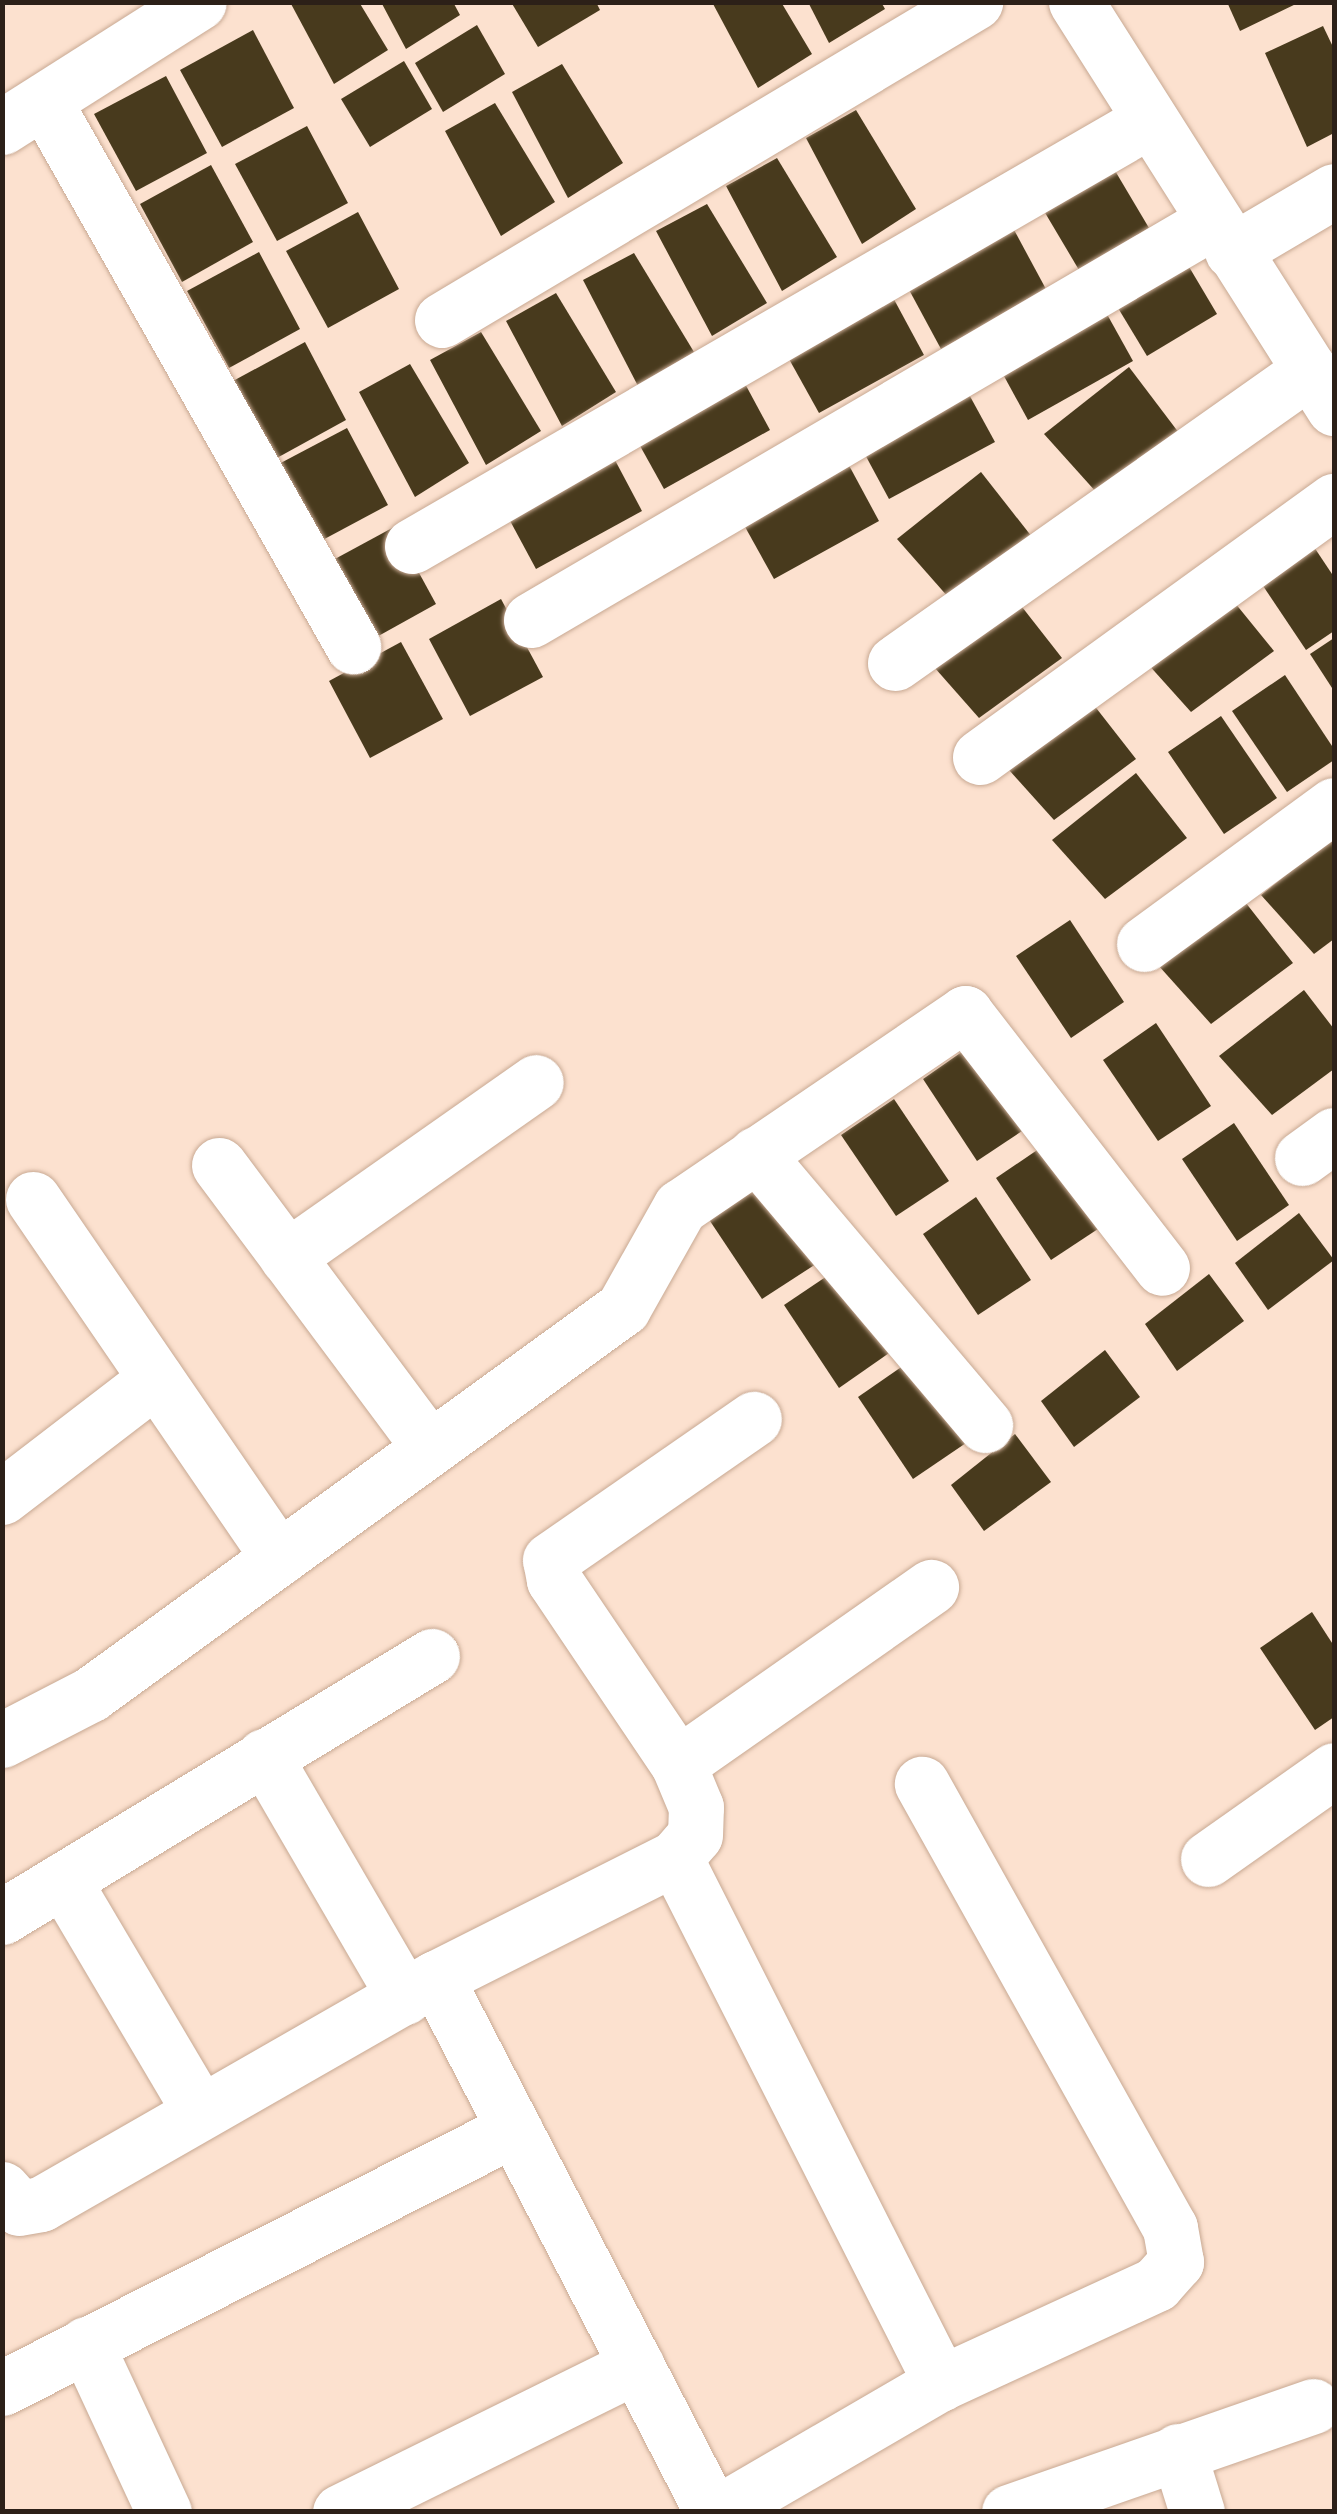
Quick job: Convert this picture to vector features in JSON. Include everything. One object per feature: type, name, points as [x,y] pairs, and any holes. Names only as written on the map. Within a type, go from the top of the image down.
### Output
[{"type":"street","points":[[199,2],[23,114],[353,646]]},
{"type":"street","points":[[442,320],[974,2]]},
{"type":"street","points":[[895,663],[1322,389],[1148,121],[1076,2]]},
{"type":"street","points":[[412,546],[1148,121]]},
{"type":"street","points":[[531,620],[1222,237],[1334,192]]},
{"type":"street","points":[[980,757],[1334,500]]},
{"type":"street","points":[[1144,944],[1334,804]]},
{"type":"street","points":[[2,1740],[91,1694],[623,1308],[665,1221],[756,1154],[965,1013],[1162,1268]]},
{"type":"street","points":[[287,1256],[536,1082]]},
{"type":"street","points":[[756,1154],[985,1425]]},
{"type":"street","points":[[218,1164],[430,1448]]},
{"type":"street","points":[[33,1199],[280,1558]]},
{"type":"street","points":[[2,1497],[156,1379]]},
{"type":"street","points":[[2,2189],[20,2208],[41,2204],[420,1988],[676,1858],[695,1835],[696,1807],[678,1764],[554,1580],[550,1560],[754,1419]]},
{"type":"street","points":[[678,1764],[931,1587]]},
{"type":"street","points":[[2,1917],[432,1656]]},
{"type":"street","points":[[264,1756],[514,2129],[716,2512],[941,2383],[1156,2284],[1176,2262],[1170,2228],[922,1784]]},
{"type":"street","points":[[1208,1859],[1334,1770]]},
{"type":"street","points":[[676,1858],[941,2383]]},
{"type":"street","points":[[63,1880],[200,2112]]},
{"type":"street","points":[[2,2388],[514,2129]]},
{"type":"street","points":[[86,2344],[164,2512]]},
{"type":"street","points":[[340,2512],[637,2365]]},
{"type":"street","points":[[1008,2512],[1313,2406]]},
{"type":"street","points":[[1178,2451],[1197,2512]]},
{"type":"building","points":[[290,2],[359,2],[388,50],[334,84]]},
{"type":"building","points":[[381,2],[453,2],[460,15],[406,49]]},
{"type":"building","points":[[511,2],[596,2],[600,10],[538,47]]},
{"type":"building","points":[[712,2],[781,2],[812,54],[758,88]]},
{"type":"building","points":[[808,2],[881,2],[885,9],[829,43]]},
{"type":"building","points":[[1227,2],[1300,2],[1240,31]]},
{"type":"building","points":[[477,25],[505,74],[443,112],[415,63]]},
{"type":"building","points":[[1323,26],[1334,49],[1334,133],[1307,147],[1265,53]]},
{"type":"building","points":[[253,30],[294,108],[222,147],[180,70]]},
{"type":"building","points":[[404,61],[432,109],[370,147],[341,99]]},
{"type":"building","points":[[562,64],[623,163],[568,198],[512,92]]},
{"type":"building","points":[[166,76],[207,153],[136,191],[94,114]]},
{"type":"building","points":[[495,103],[555,202],[501,236],[445,131]]},
{"type":"building","points":[[856,110],[916,209],[862,244],[806,138]]},
{"type":"building","points":[[307,126],[348,203],[277,241],[235,164]]},
{"type":"building","points":[[777,158],[837,257],[782,291],[726,186]]},
{"type":"building","points":[[211,165],[253,242],[182,282],[140,204]]},
{"type":"building","points":[[1114,169],[1149,228],[1079,270],[1044,211]]},
{"type":"building","points":[[707,204],[767,303],[712,336],[656,231]]},
{"type":"building","points":[[358,212],[399,289],[328,328],[286,251]]},
{"type":"building","points":[[1013,228],[1047,291],[941,349],[907,286]]},
{"type":"building","points":[[259,252],[300,329],[229,368],[187,291]]},
{"type":"building","points":[[634,253],[694,352],[638,386],[583,280]]},
{"type":"building","points":[[1182,255],[1217,314],[1147,356],[1112,298]]},
{"type":"building","points":[[890,292],[924,355],[819,413],[784,350]]},
{"type":"building","points":[[556,293],[616,392],[562,426],[506,321]]},
{"type":"building","points":[[1098,298],[1133,361],[1028,420],[993,356]]},
{"type":"building","points":[[481,332],[541,431],[486,465],[430,360]]},
{"type":"building","points":[[305,342],[346,420],[275,459],[233,381]]},
{"type":"building","points":[[410,364],[469,463],[415,497],[359,392]]},
{"type":"building","points":[[736,367],[770,430],[664,489],[629,426]]},
{"type":"building","points":[[1129,367],[1179,433],[1097,493],[1044,434]]},
{"type":"building","points":[[960,378],[995,442],[889,499],[855,436]]},
{"type":"building","points":[[347,428],[388,505],[317,543],[275,466]]},
{"type":"building","points":[[608,447],[642,511],[536,569],[502,506]]},
{"type":"building","points":[[845,458],[879,521],[774,579],[739,516]]},
{"type":"building","points":[[981,472],[1032,537],[949,598],[897,539]]},
{"type":"building","points":[[394,527],[436,604],[364,644],[322,566]]},
{"type":"building","points":[[1304,532],[1334,577],[1334,631],[1306,650],[1251,568]]},
{"type":"building","points":[[1222,587],[1274,651],[1191,712],[1138,653]]},
{"type":"building","points":[[1011,593],[1062,658],[979,718],[927,659]]},
{"type":"building","points":[[501,599],[543,677],[470,716],[429,639]]},
{"type":"building","points":[[1334,638],[1334,691],[1310,654]]},
{"type":"building","points":[[401,642],[443,719],[370,758],[329,681]]},
{"type":"building","points":[[1285,675],[1334,749],[1334,760],[1287,792],[1232,711]]},
{"type":"building","points":[[1086,695],[1136,759],[1054,820],[1001,761]]},
{"type":"building","points":[[1221,716],[1277,798],[1224,834],[1168,752]]},
{"type":"building","points":[[1136,773],[1187,838],[1105,899],[1052,840]]},
{"type":"building","points":[[1334,837],[1334,939],[1314,954],[1261,895]]},
{"type":"building","points":[[1242,898],[1293,963],[1211,1024],[1158,965]]},
{"type":"building","points":[[1070,920],[1124,1002],[1071,1038],[1016,956]]},
{"type":"building","points":[[1304,990],[1334,1029],[1334,1069],[1272,1115],[1219,1056]]},
{"type":"building","points":[[1156,1023],[1211,1106],[1158,1141],[1103,1060]]},
{"type":"building","points":[[976,1042],[1031,1125],[977,1161],[923,1079]]},
{"type":"building","points":[[894,1099],[949,1181],[896,1216],[841,1135]]},
{"type":"building","points":[[1234,1123],[1289,1205],[1237,1241],[1182,1159]]},
{"type":"building","points":[[1049,1142],[1104,1225],[1051,1260],[996,1178]]},
{"type":"building","points":[[761,1182],[816,1264],[762,1299],[708,1218]]},
{"type":"building","points":[[976,1197],[1031,1280],[978,1315],[923,1234]]},
{"type":"building","points":[[1299,1213],[1334,1260],[1268,1310],[1235,1263]]},
{"type":"building","points":[[836,1270],[892,1351],[839,1388],[784,1305]]},
{"type":"building","points":[[1209,1274],[1244,1321],[1177,1371],[1145,1324]]},
{"type":"building","points":[[1105,1350],[1140,1397],[1074,1447],[1041,1401]]},
{"type":"building","points":[[910,1361],[966,1443],[913,1479],[858,1397]]},
{"type":"building","points":[[1015,1434],[1051,1482],[984,1531],[951,1485]]},
{"type":"building","points":[[1312,1612],[1334,1646],[1334,1717],[1315,1730],[1260,1648]]}]
